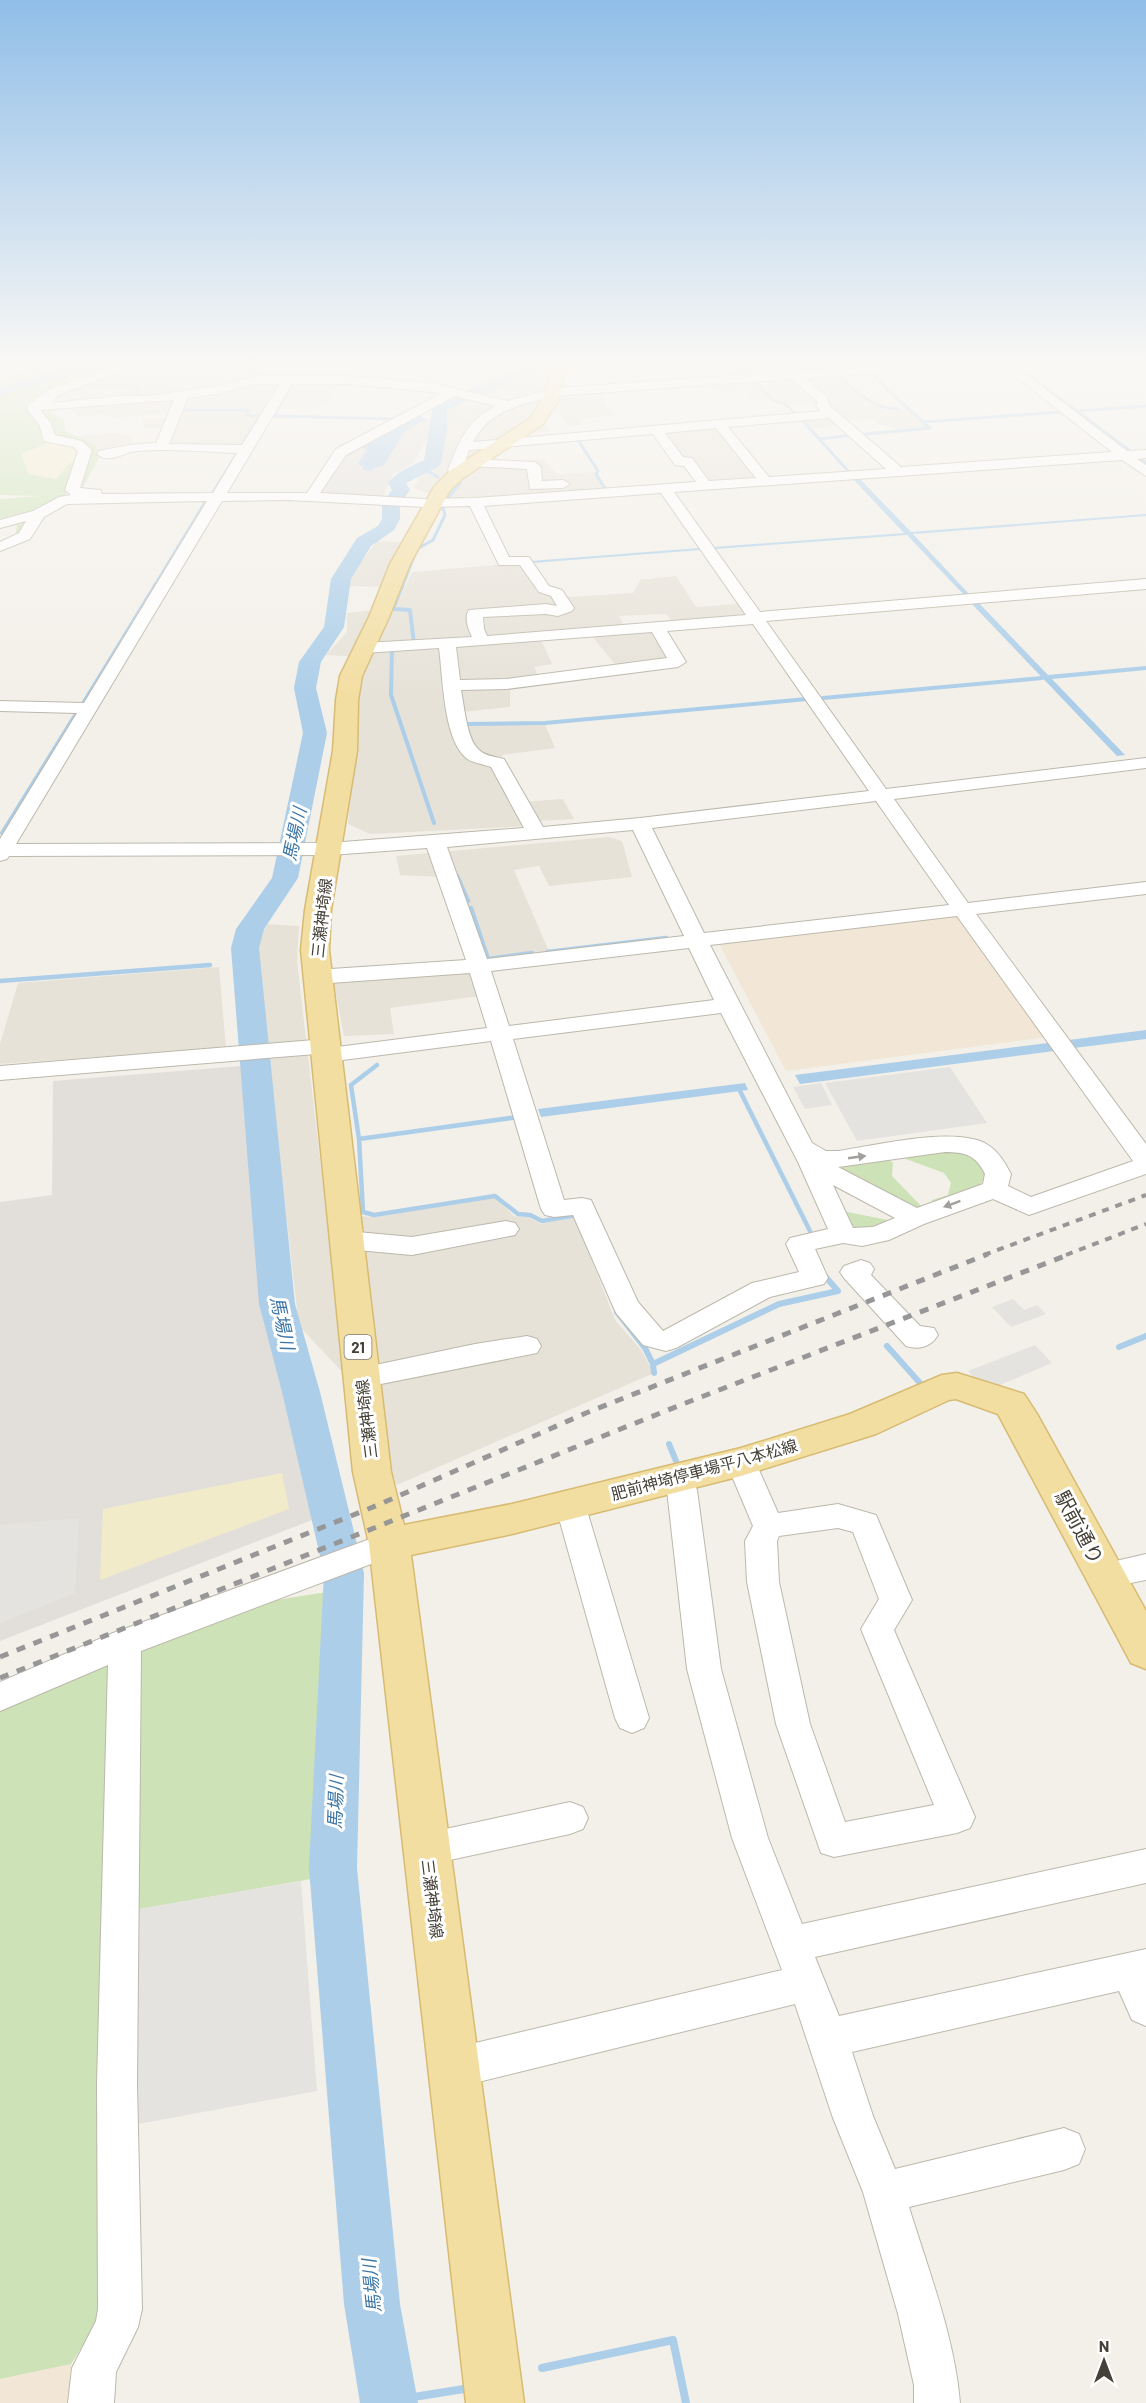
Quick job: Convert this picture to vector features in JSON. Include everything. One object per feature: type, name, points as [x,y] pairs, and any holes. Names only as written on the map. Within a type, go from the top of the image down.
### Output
[{"type":"main road","name":"三瀬神埼線","points":[[461,475],[421,502],[400,564],[351,676],[347,700],[345,752],[319,849],[315,950],[316,977],[327,1051],[374,1483],[375,1550],[427,1849],[495,2403]]},
{"type":"main road","name":"肥前神埼停車場平八本松線","points":[[375,1550],[741,1462],[863,1424],[942,1388],[957,1386],[1011,1404]]},
{"type":"main road","name":"駅前通り","points":[[1011,1404],[1024,1424],[1146,1651]]},
{"type":"street","points":[[0,513],[36,506],[49,500],[66,475]]},
{"type":"street","points":[[77,475],[72,490],[75,492],[109,493],[132,497]]},
{"type":"street","points":[[2,848],[232,475]]},
{"type":"street","points":[[311,497],[326,475]]},
{"type":"street","points":[[469,475],[504,562],[524,560],[544,589],[557,593],[566,608],[558,611],[546,609],[475,613],[476,629],[482,641]]},
{"type":"street","points":[[491,475],[599,494],[857,475]]},
{"type":"street","points":[[534,475],[535,486],[592,482],[599,494]]},
{"type":"street","points":[[698,475],[706,486]]},
{"type":"street","points":[[760,475],[766,482]]},
{"type":"street","points":[[435,842],[478,966],[554,1209],[582,1206],[626,1306],[653,1338],[666,1341],[762,1289],[815,1278],[799,1244],[843,1234],[864,1239],[994,1189],[1029,1207],[1146,1163],[962,909],[665,489]]},
{"type":"street","points":[[0,524],[38,514],[64,500],[219,496],[421,502]]},
{"type":"street","points":[[0,547],[25,536],[38,514]]},
{"type":"street","points":[[364,648],[657,628],[1146,584]]},
{"type":"street","points":[[453,685],[507,684],[678,662],[657,628]]},
{"type":"street","points":[[447,644],[459,727],[470,752],[477,757],[498,763],[535,829]]},
{"type":"street","points":[[0,706],[90,708]]},
{"type":"street","points":[[372,831],[535,829],[640,824],[1146,763]]},
{"type":"street","points":[[640,824],[843,1234]]},
{"type":"street","points":[[2,848],[319,849],[435,842],[535,829]]},
{"type":"street","points":[[316,977],[478,966],[1146,888]]},
{"type":"street","points":[[0,1073],[272,1051],[327,1051],[500,1034],[728,1005]]},
{"type":"street","points":[[805,1155],[838,1159],[945,1144],[973,1147],[989,1156],[998,1174],[994,1189]]},
{"type":"street","points":[[805,1155],[915,1218]]},
{"type":"street","points":[[346,1240],[412,1246],[506,1229]]},
{"type":"street","points":[[861,1269],[853,1272],[916,1339],[924,1335]]},
{"type":"street","points":[[361,1378],[475,1354],[527,1346]]},
{"type":"street","points":[[741,1462],[768,1527],[761,1541],[763,1582],[793,1724],[834,1841],[957,1817],[877,1629],[896,1600],[865,1523],[838,1516],[768,1527]]},
{"type":"street","points":[[678,1478],[682,1490],[704,1669],[750,1838],[802,1941],[805,1983],[838,2036],[853,2118],[895,2190],[936,2385],[937,2403]]},
{"type":"street","points":[[570,1504],[632,1718]]},
{"type":"street","points":[[0,1697],[125,1643],[375,1550]]},
{"type":"street","points":[[1105,1575],[1146,1567]]},
{"type":"street","points":[[91,2403],[94,2368],[116,2327],[120,2309],[117,2084],[125,1643]]},
{"type":"street","points":[[427,1849],[570,1818]]},
{"type":"street","points":[[802,1941],[1146,1866]]},
{"type":"street","points":[[838,2036],[1137,1968],[1146,2007]]},
{"type":"street","points":[[454,2068],[805,1983]]},
{"type":"street","points":[[895,2190],[1064,2149]]},
{"type":"shaded area","points":[[331,475],[392,475],[382,499],[318,494]]},
{"type":"shaded area","points":[[421,475],[598,475],[608,490],[458,504],[413,488]]},
{"type":"shaded area","points":[[693,475],[766,475],[768,478],[699,483]]},
{"type":"shaded area","points":[[377,541],[401,542],[381,587],[349,586],[354,571]]},
{"type":"shaded area","points":[[531,562],[548,587],[570,597],[633,593],[640,580],[676,576],[696,607],[752,603],[760,615],[677,627],[666,614],[619,616],[624,626],[657,625],[683,663],[619,669],[591,635],[542,641],[552,664],[534,667],[539,678],[510,681],[510,707],[462,712],[464,725],[545,724],[555,748],[502,755],[521,802],[563,799],[574,819],[539,821],[530,826],[370,834],[348,824],[354,751],[356,677],[364,657],[326,655],[347,632],[347,613],[395,608],[412,572]]},
{"type":"shaded area","points":[[609,837],[622,841],[632,877],[549,886],[539,866],[514,870],[553,961],[487,970],[496,994],[390,1008],[394,1034],[344,1036],[331,970],[471,964],[441,877],[400,875],[396,856]]},
{"type":"shaded area","points":[[959,913],[1049,1037],[786,1071],[718,942]]},
{"type":"shaded area","points":[[265,924],[299,926],[297,961],[345,1375],[299,1326],[256,952]]},
{"type":"shaded area","points":[[219,967],[226,1048],[0,1064],[0,1044],[18,983]]},
{"type":"shaded area","points":[[241,1066],[264,1323],[320,1517],[0,1641],[0,1202],[52,1195],[53,1081]]},
{"type":"shaded area","points":[[950,1067],[987,1123],[857,1141],[825,1083]]},
{"type":"shaded area","points":[[821,1083],[832,1105],[805,1109],[793,1087]]},
{"type":"shaded area","points":[[496,1198],[514,1216],[528,1217],[541,1224],[575,1217],[615,1320],[641,1350],[654,1373],[397,1485],[379,1445],[357,1216],[376,1217]]},
{"type":"shaded area","points":[[1013,1299],[1024,1310],[1037,1305],[1046,1314],[1011,1327],[992,1307]]},
{"type":"shaded area","points":[[1035,1345],[1052,1363],[993,1388],[979,1383],[968,1371]]},
{"type":"shaded area","points":[[79,1518],[75,1593],[0,1623],[0,1525]]},
{"type":"shaded area","points":[[301,1881],[317,2091],[133,2125],[134,1910]]},
{"type":"shaded area","points":[[71,2364],[72,2403],[0,2403],[0,2379]]},
{"type":"green space","points":[[0,475],[90,475],[82,489],[67,492],[62,500],[15,539],[17,525],[0,529],[0,499],[41,496],[0,495]]},
{"type":"green space","points":[[947,1150],[964,1154],[977,1161],[985,1169],[984,1179],[978,1187],[933,1205],[932,1200],[948,1195],[951,1183],[944,1173],[898,1156]]},
{"type":"green space","points":[[885,1157],[893,1163],[892,1176],[924,1209],[909,1206],[843,1171],[840,1167],[844,1164]]},
{"type":"green space","points":[[842,1211],[893,1221],[876,1228],[863,1230],[853,1226]]},
{"type":"green space","points":[[327,1592],[317,1878],[134,1910],[134,1650],[276,1600]]},
{"type":"green space","points":[[109,1661],[103,2313],[71,2364],[0,2379],[0,1710]]},
{"type":"sand","points":[[34,475],[59,475],[56,479]]},
{"type":"sand","points":[[282,1473],[289,1509],[100,1580],[103,1509]]},
{"type":"water","points":[[858,477],[911,532],[1146,514],[1146,516],[913,534],[971,596],[965,596],[907,535],[715,549],[714,547],[904,533],[852,478]]},
{"type":"water","points":[[699,548],[700,550],[532,563],[531,561]]},
{"type":"water","points":[[977,601],[1048,675],[1146,666],[1146,670],[1052,679],[1125,755],[1117,756],[970,602]]},
{"type":"water","points":[[1146,1030],[1146,1039],[1074,1048],[1069,1040]]},
{"type":"water","points":[[1048,1043],[1054,1051],[800,1084],[795,1075]]},
{"type":"water","points":[[745,1083],[748,1090],[541,1117],[538,1109]]},
{"type":"waterway","points":[[212,494],[224,475]]},
{"type":"waterway","name":"馬場川","points":[[389,2403],[372,2304],[333,1868],[344,1573],[301,1392],[277,1304],[245,948],[250,929],[285,878],[315,733],[305,688],[310,662],[334,627],[341,579],[364,542],[385,530],[391,519],[391,504],[401,490],[397,483],[406,475]]},
{"type":"waterway","points":[[597,475],[606,490],[611,490]]},
{"type":"waterway","points":[[448,498],[460,483]]},
{"type":"waterway","points":[[155,585],[207,499]]},
{"type":"waterway","points":[[403,585],[417,549],[433,540],[445,515],[443,508]]},
{"type":"waterway","points":[[82,705],[156,584]]},
{"type":"waterway","points":[[403,584],[393,609],[410,610],[414,644]]},
{"type":"waterway","points":[[397,649],[392,650],[391,695],[434,823]]},
{"type":"waterway","points":[[823,698],[1042,678]]},
{"type":"waterway","points":[[468,724],[545,723],[807,699]]},
{"type":"waterway","points":[[2,833],[77,712]]},
{"type":"waterway","points":[[457,876],[468,901]]},
{"type":"waterway","points":[[471,908],[488,959],[532,953]]},
{"type":"waterway","points":[[547,952],[666,938]]},
{"type":"waterway","points":[[0,981],[210,965]]},
{"type":"waterway","points":[[359,1139],[351,1085],[377,1065]]},
{"type":"waterway","points":[[740,1091],[810,1231]]},
{"type":"waterway","points":[[359,1139],[518,1117]]},
{"type":"waterway","points":[[359,1139],[363,1212],[374,1215],[495,1196],[518,1214],[530,1215],[542,1221],[577,1215]]},
{"type":"waterway","points":[[653,1364],[779,1304],[838,1291],[824,1275]]},
{"type":"waterway","points":[[617,1312],[645,1348],[653,1364]]},
{"type":"waterway","points":[[1119,1347],[1146,1336]]},
{"type":"waterway","points":[[887,1346],[920,1383]]},
{"type":"waterway","points":[[653,1364],[654,1373]]},
{"type":"waterway","points":[[669,1444],[676,1461]]},
{"type":"waterway","points":[[542,2368],[673,2340],[686,2403]]},
{"type":"waterway","points":[[389,2401],[470,2388]]},
{"type":"railway","points":[[984,1255],[1146,1195]]},
{"type":"railway","points":[[1066,1255],[1146,1224]]},
{"type":"railway","points":[[0,1657],[378,1505],[586,1413],[988,1254]]},
{"type":"railway","points":[[0,1678],[683,1404],[1070,1254]]}]
